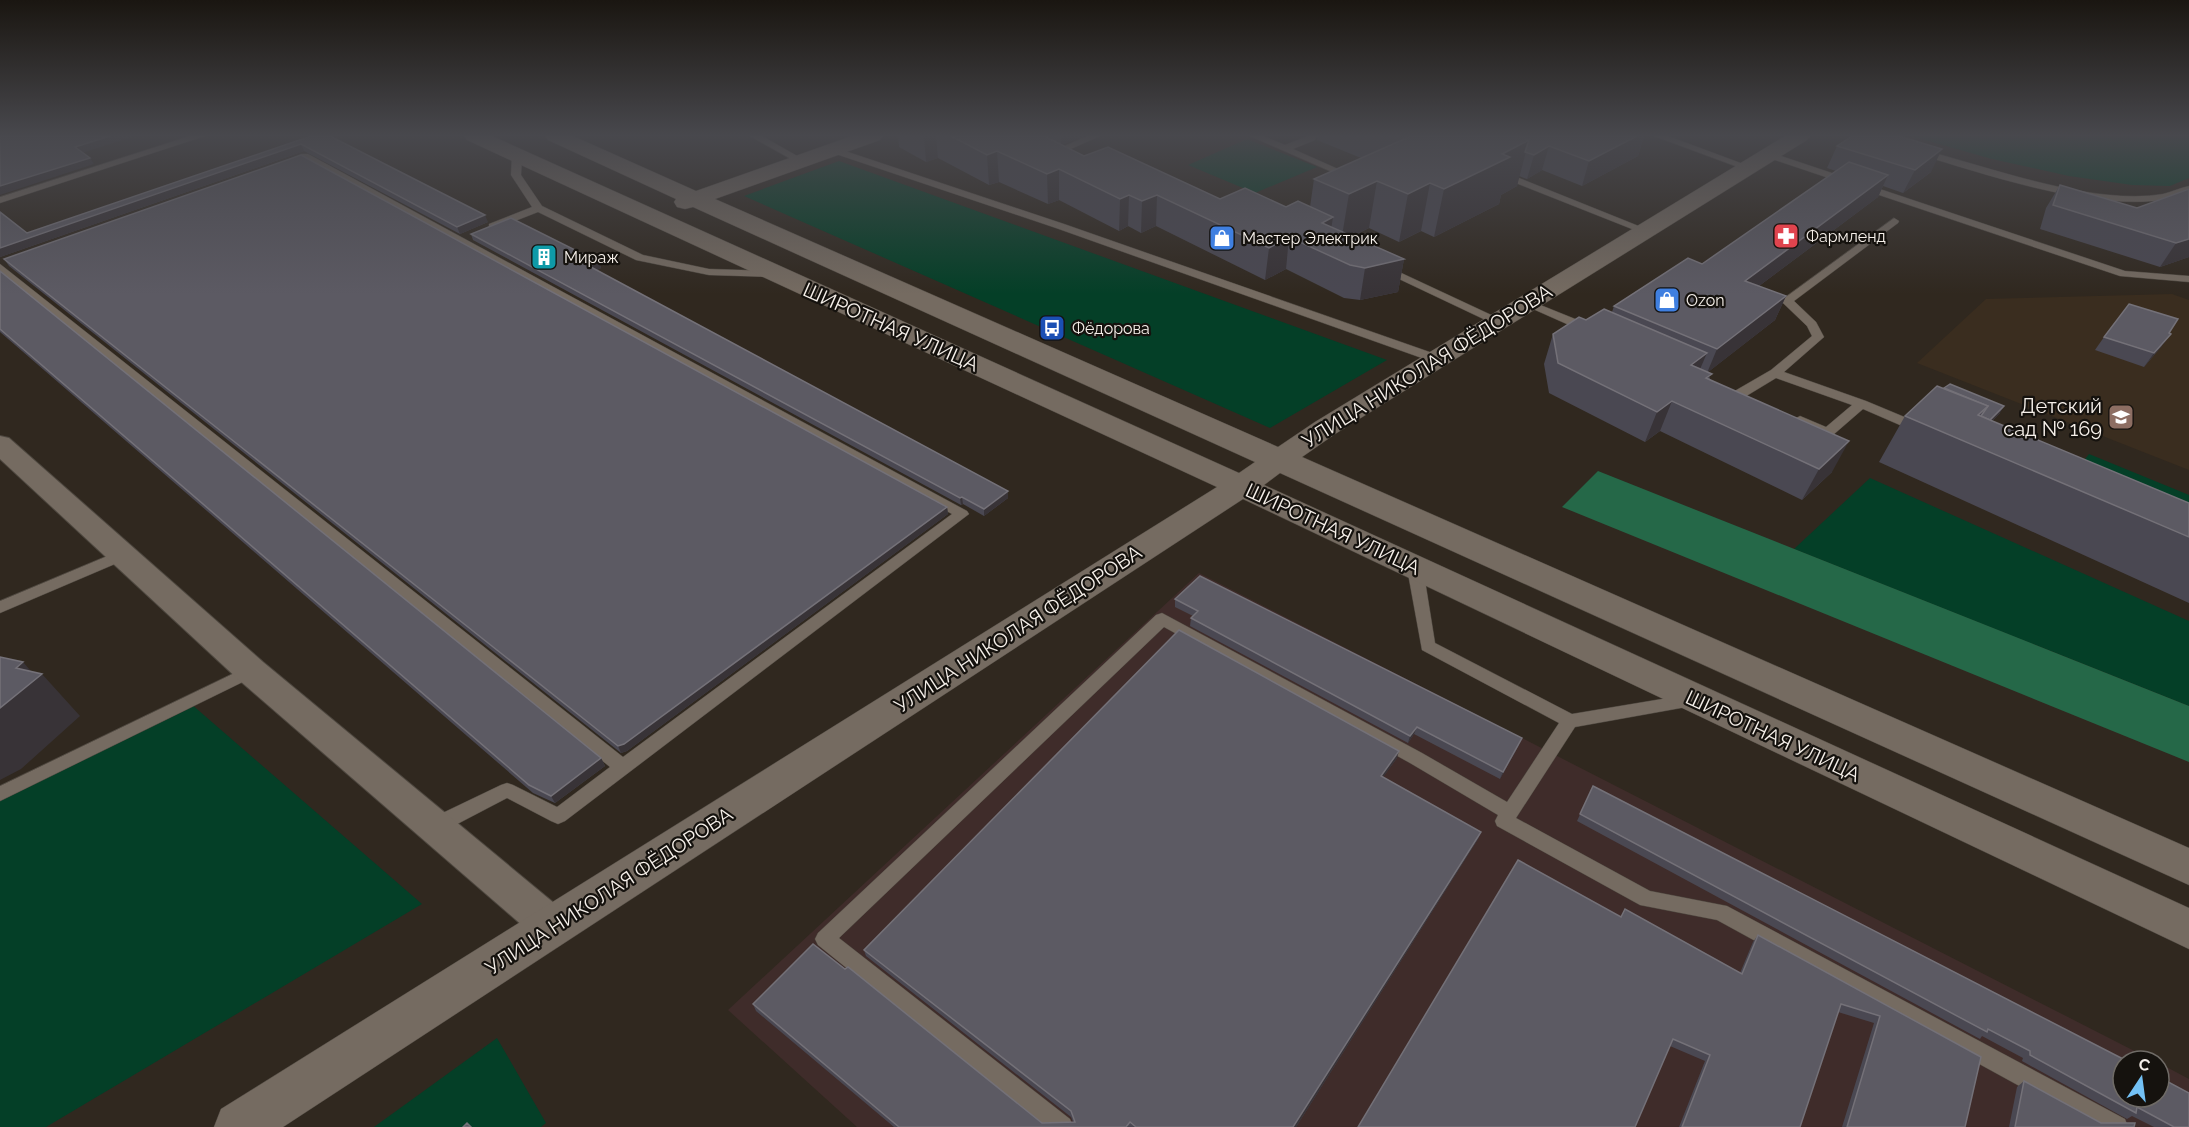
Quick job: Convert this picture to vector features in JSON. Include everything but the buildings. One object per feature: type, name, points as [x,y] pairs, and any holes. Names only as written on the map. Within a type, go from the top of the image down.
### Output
[{"type":"main road","name":"ШИРОТНАЯ УЛИЦА","points":[[588,189],[1242,486],[1695,700],[2189,929]]},
{"type":"main road","name":"ШИРОТНАЯ УЛИЦА","points":[[672,189],[2189,867]]},
{"type":"main road","points":[[648,216],[724,189]]},
{"type":"main road","name":"УЛИЦА НИКОЛАЯ ФЁДОРОВА","points":[[239,1127],[1242,486],[1278,459],[1715,189]]},
{"type":"street","points":[[1,445],[251,670],[552,926]]},
{"type":"lane","points":[[0,200],[36,189]]},
{"type":"lane","points":[[372,189],[470,236],[962,514],[558,816],[507,790],[434,826]]},
{"type":"lane","points":[[525,189],[538,208],[640,258],[709,272],[776,274]]},
{"type":"lane","points":[[948,189],[1437,359]]},
{"type":"lane","points":[[1538,189],[1646,231]]},
{"type":"lane","points":[[1870,189],[2124,273],[2189,279]]},
{"type":"lane","points":[[2051,189],[2143,199],[2187,193]]},
{"type":"lane","points":[[470,236],[538,208]]},
{"type":"lane","points":[[1758,403],[1733,393],[1775,373],[1818,337],[1812,324],[1787,301],[1894,221]]},
{"type":"lane","points":[[4,263],[624,768]]},
{"type":"lane","points":[[1376,264],[1498,322]]},
{"type":"lane","points":[[1528,303],[1603,335]]},
{"type":"lane","points":[[1775,373],[1861,404],[1938,436]]},
{"type":"lane","points":[[1788,416],[1828,432],[1861,404]]},
{"type":"lane","points":[[0,608],[124,554]]},
{"type":"lane","points":[[1415,568],[1428,646],[1570,721],[1695,700]]},
{"type":"lane","points":[[1062,1127],[825,939],[1162,620],[1407,753],[1509,812]]},
{"type":"lane","points":[[0,794],[251,670]]},
{"type":"lane","points":[[1570,721],[1541,769],[1504,821],[1647,898],[1720,912],[2117,1127]]},
{"type":"shaded area","name":"Детский сад № 169","points":[[2172,294],[2189,300],[2189,470],[1917,363],[1986,299]]},
{"type":"shaded area","points":[[1199,573],[2131,1049],[2111,1049],[2111,1109],[2171,1109],[2171,1069],[2189,1079],[2189,1127],[857,1127],[728,1010]]},
{"type":"green space","points":[[764,189],[915,189],[1387,360],[1270,428],[744,196]]},
{"type":"green space","points":[[1244,189],[1266,189],[1255,193]]},
{"type":"green space","points":[[2089,454],[2189,495],[2189,525],[2072,476]]},
{"type":"green space","points":[[1598,471],[2189,706],[2189,762],[1562,507]]},
{"type":"green space","points":[[1870,478],[2189,621],[2189,706],[1794,549]]},
{"type":"green space","points":[[190,703],[422,904],[46,1127],[0,1127],[0,797]]},
{"type":"green space","points":[[497,1038],[546,1123],[541,1127],[374,1127]]},
{"type":"place","name":"Фармленд","points":[[1786,236]]},
{"type":"place","name":"Мастер Электрик","points":[[1222,238]]},
{"type":"place","name":"Мираж","points":[[544,257]]},
{"type":"place","name":"Ozon","points":[[1667,300]]},
{"type":"place","name":"Фёдорова","points":[[1052,328]]},
{"type":"place","name":"Детский сад № 169","points":[[2121,417]]}]
